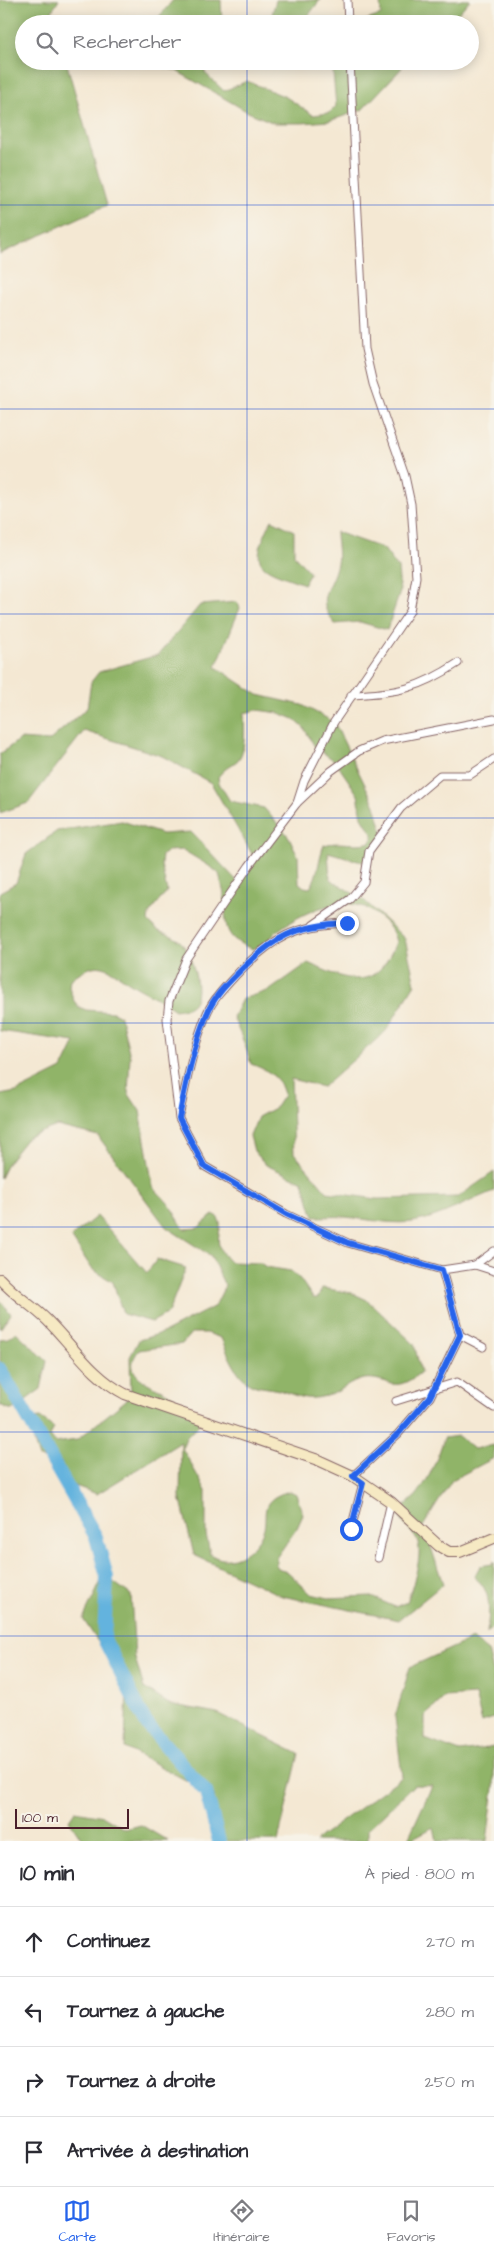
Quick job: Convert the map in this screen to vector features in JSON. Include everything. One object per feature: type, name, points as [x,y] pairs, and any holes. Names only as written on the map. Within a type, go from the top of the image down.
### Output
[{"type":"street","points":[[347,0],[348,15]]},
{"type":"street","points":[[297,803],[304,782],[318,754],[351,696],[410,611],[416,577],[411,504],[405,476],[373,384],[366,348],[351,70]]},
{"type":"street","points":[[351,696],[401,691],[432,680],[458,663]]},
{"type":"street","points":[[494,719],[407,734],[370,745],[331,771],[297,803],[250,866],[186,959],[169,1001],[168,1019],[179,1118],[204,1166],[286,1214],[348,1243],[442,1270],[475,1265],[494,1271]]},
{"type":"street","points":[[179,1118],[196,1047],[212,1003],[256,955],[279,937],[310,926],[350,899],[364,882],[369,851],[401,808],[440,775],[470,775],[494,759]]},
{"type":"street","points":[[310,926],[347,923]]},
{"type":"street","points":[[475,1265],[494,1250]]},
{"type":"street","points":[[353,1476],[398,1434],[436,1388],[460,1335],[442,1270]]},
{"type":"street","points":[[0,1279],[46,1319],[95,1373],[110,1386],[125,1394],[198,1421],[318,1460],[353,1476],[391,1502],[438,1546],[449,1552],[460,1552],[494,1538]]},
{"type":"street","points":[[460,1335],[484,1347]]},
{"type":"street","points":[[396,1401],[457,1382],[494,1408]]},
{"type":"street","points":[[351,1529],[363,1483]]},
{"type":"street","points":[[378,1558],[391,1502]]},
{"type":"green space","points":[[0,0],[59,0],[52,11],[53,15],[15,15],[15,70],[69,70],[107,205],[0,254]]},
{"type":"green space","points":[[173,0],[221,0],[222,15],[160,15]]},
{"type":"green space","points":[[276,0],[320,0],[309,15],[272,15]]},
{"type":"green space","points":[[380,0],[470,0],[456,15],[381,15]]},
{"type":"green space","points":[[175,70],[205,70],[205,73],[224,91],[247,81],[286,97],[313,115],[329,113],[336,106],[333,70],[400,70],[362,110],[329,121],[274,123],[248,112]]},
{"type":"green space","points":[[272,520],[294,531],[294,555],[310,573],[304,584],[276,574],[262,564],[259,557],[260,548]]},
{"type":"green space","points":[[336,532],[384,549],[398,568],[400,592],[387,630],[360,622],[335,624],[329,615],[324,600],[337,563]]},
{"type":"green space","points":[[237,602],[240,608],[216,667],[258,695],[302,705],[334,722],[375,805],[384,837],[366,863],[328,852],[330,879],[365,901],[405,939],[415,984],[386,1031],[323,1087],[291,1079],[294,1153],[327,1192],[377,1199],[458,1197],[494,1172],[494,1191],[418,1221],[391,1222],[341,1217],[314,1217],[303,1182],[266,1165],[254,1151],[250,1136],[258,1117],[276,1107],[284,1095],[276,1078],[251,1064],[233,1017],[242,999],[270,990],[308,963],[349,978],[360,979],[370,976],[380,969],[388,958],[396,942],[395,937],[388,925],[373,912],[362,906],[337,904],[311,911],[299,917],[277,931],[267,943],[253,949],[241,944],[228,931],[224,896],[219,874],[183,850],[168,851],[162,855],[161,865],[167,891],[149,914],[148,921],[160,931],[177,939],[187,952],[197,983],[195,1001],[189,1007],[175,1010],[113,971],[98,966],[81,972],[70,980],[69,987],[74,1001],[79,1007],[86,1010],[113,1012],[119,1015],[122,1022],[130,1056],[128,1093],[140,1111],[153,1187],[169,1204],[184,1229],[198,1228],[214,1214],[219,1219],[220,1224],[219,1246],[230,1262],[260,1263],[266,1267],[291,1271],[300,1279],[313,1298],[318,1298],[322,1288],[352,1293],[367,1300],[414,1344],[421,1372],[403,1383],[391,1384],[380,1380],[364,1379],[331,1394],[303,1398],[249,1383],[238,1373],[221,1338],[207,1333],[191,1333],[182,1344],[139,1350],[133,1360],[133,1367],[136,1374],[142,1380],[176,1398],[199,1419],[200,1423],[186,1438],[182,1448],[206,1491],[206,1534],[210,1554],[226,1559],[243,1555],[261,1536],[269,1502],[277,1496],[290,1491],[296,1494],[303,1515],[297,1528],[276,1558],[276,1565],[280,1570],[288,1572],[311,1594],[328,1598],[370,1596],[395,1607],[407,1602],[418,1562],[419,1546],[415,1537],[401,1519],[399,1515],[401,1511],[417,1495],[427,1479],[437,1459],[444,1438],[458,1436],[474,1449],[494,1445],[494,1458],[452,1480],[422,1528],[430,1544],[443,1584],[399,1620],[282,1596],[194,1555],[180,1497],[181,1442],[97,1494],[70,1484],[61,1462],[39,1458],[27,1420],[40,1418],[54,1428],[50,1436],[55,1443],[77,1440],[131,1396],[130,1357],[139,1340],[165,1332],[215,1306],[225,1286],[211,1256],[166,1227],[98,1136],[57,1126],[28,1137],[8,1162],[0,1178],[0,1095],[16,1092],[62,1069],[75,1042],[0,1031],[0,892],[16,883],[26,854],[57,831],[122,821],[162,834],[191,832],[238,882],[255,859],[211,783],[162,756],[84,731],[28,803],[0,813],[0,754],[20,739],[49,741],[87,708],[91,682],[99,672],[158,655],[200,605]],"holes":[[[257,710],[279,713],[294,719],[304,728],[315,747],[335,761],[358,795],[362,817],[373,835],[371,842],[324,845],[310,888],[304,887],[299,883],[298,856],[289,837],[264,808],[230,801],[219,783],[218,777],[240,757],[244,738],[244,713]]]},
{"type":"green space","points":[[97,1216],[147,1273],[157,1259],[186,1268],[168,1313],[152,1322],[123,1314],[113,1282],[92,1269],[71,1237]]},
{"type":"green space","points":[[0,1300],[11,1314],[0,1329]]},
{"type":"green space","points":[[16,1332],[47,1361],[41,1389],[12,1410],[0,1405],[0,1339],[8,1338]]},
{"type":"green space","points":[[494,1561],[494,1626],[487,1633],[489,1610],[487,1595],[474,1577],[480,1566],[492,1564]]},
{"type":"green space","points":[[104,1575],[131,1595],[135,1658],[144,1688],[169,1704],[217,1713],[299,1754],[278,1841],[213,1841],[214,1795],[125,1748],[127,1686],[83,1619]]},
{"type":"green space","points":[[472,1639],[488,1651],[494,1675],[494,1718],[482,1722],[475,1695],[445,1697],[425,1716],[425,1739],[460,1752],[494,1747],[494,1787],[487,1841],[437,1841],[434,1827],[407,1841],[432,1786],[414,1785],[368,1829],[368,1841],[315,1841],[402,1777],[395,1717],[410,1667]]},
{"type":"green space","points":[[75,1811],[104,1816],[125,1829],[141,1825],[168,1841],[83,1841],[69,1820]]},
{"type":"waterway","points":[[0,1369],[96,1537],[107,1577],[104,1639],[146,1723],[206,1792],[219,1841]]},
{"type":"route","points":[[347,923],[310,926],[279,937],[256,955],[221,991],[207,1013],[186,1082],[179,1118],[204,1166],[286,1214],[348,1243],[442,1270],[460,1335],[430,1397],[398,1434],[353,1476],[363,1483],[351,1529]]}]
